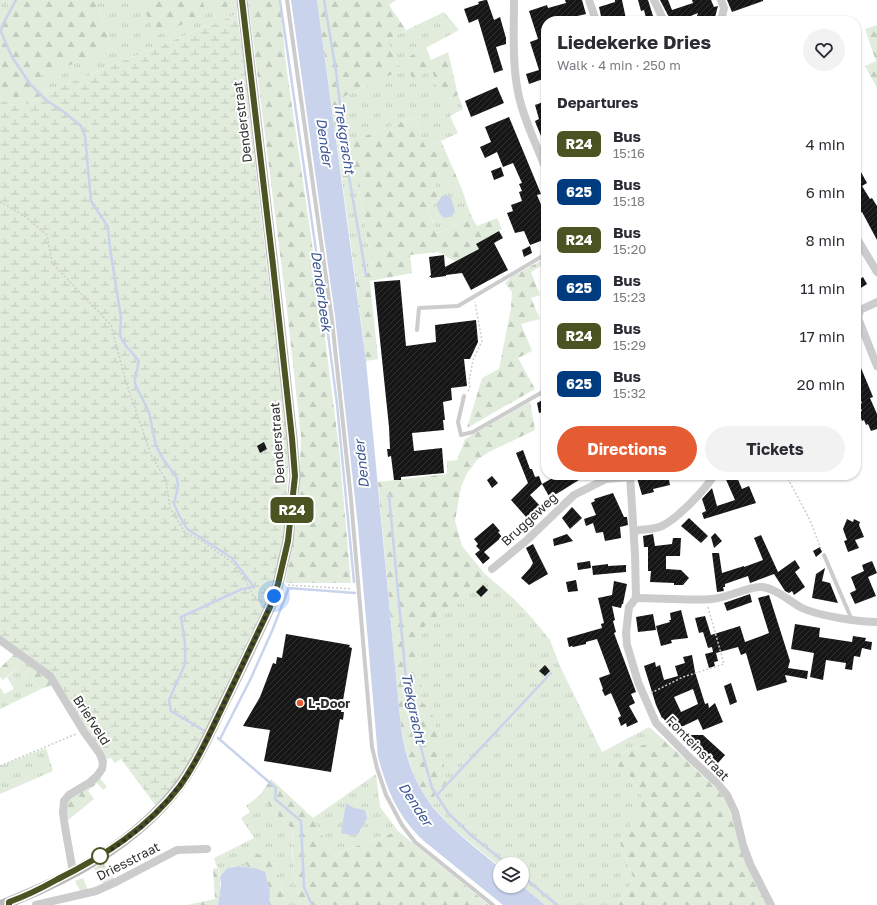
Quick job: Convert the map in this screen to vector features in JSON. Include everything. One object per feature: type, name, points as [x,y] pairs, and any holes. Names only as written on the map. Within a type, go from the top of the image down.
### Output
[{"type":"street","name":"Denderstraat","points":[[7,904],[22,901],[119,845],[157,811],[180,785],[203,748],[270,607],[278,584],[288,541],[295,476],[274,273],[242,0]]},
{"type":"street","points":[[514,0],[514,64],[518,92],[525,117],[541,157]]},
{"type":"street","points":[[589,0],[594,16]]},
{"type":"street","points":[[654,0],[662,16]]},
{"type":"street","points":[[721,0],[724,8],[722,16]]},
{"type":"street","points":[[861,245],[877,272]]},
{"type":"street","points":[[861,310],[877,302]]},
{"type":"street","points":[[861,326],[877,366]]},
{"type":"street","name":"Bruggeweg","points":[[492,569],[527,540],[574,495],[606,480]]},
{"type":"street","name":"Fonteinstraat","points":[[630,480],[638,598],[629,607],[626,633],[627,645],[638,682],[656,723],[718,784],[727,795],[735,812],[743,845],[750,864],[771,905]]},
{"type":"street","points":[[634,530],[650,529],[662,526],[672,520],[692,501],[710,480]]},
{"type":"street","points":[[638,598],[719,598],[753,588],[762,587],[771,589],[788,600],[812,612],[852,620],[877,622]]},
{"type":"street","name":"Briefveld","points":[[0,640],[50,676],[84,732],[100,754],[103,762],[102,769],[97,776],[89,783],[69,795],[64,802],[64,827],[73,872]]},
{"type":"street","name":"Driesstraat","points":[[36,905],[96,891],[177,850],[207,849]]},
{"type":"lane","points":[[287,0],[332,320],[351,499],[372,747],[376,768],[386,796],[402,824],[415,842],[493,905]]},
{"type":"lane","points":[[417,330],[419,308],[458,306],[541,257]]},
{"type":"lane","points":[[464,396],[458,422],[461,435],[473,432],[541,393]]},
{"type":"lane","points":[[824,555],[852,620]]},
{"type":"path","points":[[0,202],[23,216],[47,235],[52,263],[111,324],[126,382],[151,455],[166,480],[170,508],[185,532],[200,540],[232,562],[245,579],[254,597],[270,607]]},
{"type":"path","points":[[464,396],[470,388],[469,380],[474,360],[482,341],[474,296]]},
{"type":"path","points":[[789,480],[810,520],[824,555]]},
{"type":"path","points":[[278,584],[359,590]]},
{"type":"path","points":[[644,695],[673,683],[683,677],[724,664],[706,599]]},
{"type":"path","points":[[0,766],[84,732]]},
{"type":"green space","points":[[0,0],[10,0],[0,22]]},
{"type":"green space","points":[[10,0],[95,0],[113,48],[35,79],[47,92],[32,101],[23,105],[13,105],[7,103],[0,99],[0,22]]},
{"type":"green space","points":[[95,0],[141,0],[142,3],[207,14],[202,0],[217,0],[218,9],[237,4],[237,14],[47,92],[34,79],[113,48]]},
{"type":"green space","points":[[141,0],[202,0],[207,14],[155,36]]},
{"type":"green space","points":[[217,0],[236,0],[237,4],[218,9]]},
{"type":"green space","points":[[248,0],[280,0],[286,65],[321,305],[339,448],[351,583],[285,583],[298,514],[301,437],[287,310]]},
{"type":"green space","points":[[317,0],[396,0],[389,5],[406,30],[386,40],[401,70],[341,98],[347,143],[414,117],[425,146],[441,141],[461,187],[451,188],[444,171],[433,180],[441,195],[427,209],[438,233],[472,218],[477,226],[497,218],[502,229],[476,244],[479,249],[456,262],[438,252],[410,255],[412,273],[370,281],[378,359],[366,361],[355,276],[373,272],[357,178],[342,180]]},
{"type":"green space","points":[[444,12],[459,30],[407,58],[432,69],[442,102],[458,95],[463,109],[450,116],[458,133],[441,141],[425,146],[414,117],[347,143],[341,98],[401,70],[386,40]]},
{"type":"green space","points":[[237,14],[245,67],[289,452],[285,529],[279,562],[265,606],[197,747],[174,786],[156,806],[121,759],[115,763],[111,758],[106,759],[86,731],[59,684],[0,638],[0,99],[13,105],[23,105],[47,92]]},
{"type":"green space","points":[[877,25],[877,88],[865,66],[876,61],[865,29]]},
{"type":"green space","points":[[426,47],[431,60],[448,52],[458,95],[442,102],[432,70],[412,79],[407,58]]},
{"type":"green space","points":[[444,171],[451,188],[461,187],[472,218],[438,233],[427,209],[441,195],[432,180]]},
{"type":"green space","points":[[357,178],[373,272],[355,276],[342,180]]},
{"type":"green space","points":[[541,261],[541,266],[531,272],[540,295],[531,298],[540,319],[521,324],[532,351],[518,358],[535,389],[467,428],[482,378],[499,369],[511,308],[512,292],[505,283],[511,277]]},
{"type":"green space","points":[[530,402],[535,430],[489,452],[477,460],[466,475],[461,487],[455,521],[462,546],[485,574],[445,611],[416,633],[423,704],[429,705],[441,743],[446,783],[429,802],[414,776],[401,728],[378,482],[447,474],[447,461],[457,460],[465,439]]},
{"type":"green space","points":[[485,574],[513,598],[550,640],[559,664],[602,752],[649,727],[662,738],[622,753],[628,773],[643,798],[640,810],[620,843],[633,877],[628,890],[617,905],[545,905],[529,892],[529,857],[493,857],[493,861],[449,825],[429,802],[433,796],[415,632],[445,611]]},
{"type":"green space","points":[[15,653],[25,660],[3,680],[0,677],[0,668]]},
{"type":"green space","points":[[25,660],[33,665],[24,675],[41,689],[0,709],[0,687],[4,694],[14,689],[7,677]]},
{"type":"green space","points":[[33,665],[54,684],[41,689],[24,675]]},
{"type":"green space","points":[[662,738],[719,791],[725,800],[768,905],[617,905],[628,890],[633,877],[620,843],[640,810],[643,798],[628,773],[618,766],[622,753]]},
{"type":"green space","points":[[46,748],[53,771],[0,794],[0,766]]},
{"type":"green space","points":[[376,774],[380,807],[398,831],[333,855],[313,818]]},
{"type":"green space","points":[[99,777],[107,787],[103,790],[97,783],[88,791],[94,799],[67,821],[66,803]]},
{"type":"green space","points":[[271,779],[313,818],[333,855],[398,831],[489,905],[302,905],[296,886],[292,829],[260,795]]},
{"type":"green space","points":[[260,795],[292,829],[294,877],[298,896],[302,905],[284,905],[283,892],[274,863],[245,861],[248,867],[239,866],[229,868],[220,877],[214,858],[254,838],[241,818],[250,812],[246,806]]},
{"type":"green space","points":[[252,853],[262,856],[274,863],[283,892],[284,905],[269,905],[267,880],[260,871],[255,868],[248,867],[245,861]]},
{"type":"green space","points":[[214,858],[218,870],[220,881],[218,905],[187,905],[215,899],[213,869],[217,868]]},
{"type":"green space","points":[[104,863],[114,879],[103,884],[94,868]]},
{"type":"green space","points":[[83,878],[88,890],[81,893],[75,881]]},
{"type":"water","name":"Dender","points":[[291,0],[317,0],[366,361],[401,728],[406,754],[423,793],[434,809],[463,837],[493,862],[493,893],[529,893],[529,892],[545,905],[503,905],[425,842],[415,832],[400,813],[386,781],[378,757],[358,527],[335,316]]},
{"type":"water","points":[[446,195],[451,198],[455,211],[452,216],[445,218],[439,212],[437,203],[442,196]]},
{"type":"water","points":[[346,803],[354,808],[365,810],[367,818],[358,834],[350,835],[341,833]]},
{"type":"water","points":[[238,866],[255,868],[265,872],[270,892],[269,905],[218,905],[221,884],[220,877],[227,868]]},
{"type":"building","points":[[487,0],[494,20],[500,17],[506,38],[506,44],[496,47],[503,70],[494,73],[478,19],[469,23],[464,9],[479,4],[478,2]]},
{"type":"building","points":[[565,0],[582,0],[586,14],[578,16],[541,16],[541,80],[529,84],[526,74],[539,70],[530,42],[538,39],[529,11],[547,5],[548,8],[566,3]]},
{"type":"building","points":[[615,0],[622,0],[625,16],[601,16],[599,7],[615,2]]},
{"type":"building","points":[[638,0],[648,0],[653,16],[646,16],[644,10],[641,11]]},
{"type":"building","points":[[660,0],[668,0],[672,10],[693,3],[692,0],[711,0],[714,7],[718,6],[715,16],[697,16],[698,13],[691,16],[668,16]]},
{"type":"building","points":[[727,0],[763,0],[763,1],[732,12]]},
{"type":"building","points":[[497,87],[504,103],[471,117],[465,101]]},
{"type":"building","points":[[541,103],[541,136],[535,121],[539,119],[535,105]]},
{"type":"building","points":[[509,117],[541,194],[537,195],[541,205],[541,241],[530,245],[524,231],[515,233],[507,213],[513,211],[511,205],[522,201],[519,192],[522,191],[519,184],[522,183],[513,163],[503,167],[497,152],[485,158],[480,147],[491,142],[485,127]]},
{"type":"building","points":[[501,167],[504,176],[494,180],[491,171]]},
{"type":"building","points":[[861,172],[867,183],[862,186],[870,199],[872,198],[877,206],[877,240],[862,212]]},
{"type":"building","points":[[499,231],[503,238],[494,243],[508,270],[471,290],[462,273],[431,278],[429,277],[431,275],[429,257],[444,255],[445,267],[479,249],[476,244]]},
{"type":"building","points":[[530,246],[532,253],[524,257],[522,250]]},
{"type":"building","points":[[863,277],[867,284],[861,288],[861,278]]},
{"type":"building","points":[[400,280],[406,346],[436,342],[435,325],[476,320],[478,342],[470,359],[464,359],[467,386],[451,388],[452,400],[443,402],[445,420],[443,420],[444,430],[412,433],[414,451],[442,448],[444,473],[401,477],[401,480],[394,480],[391,456],[388,457],[387,449],[390,449],[389,427],[374,282]]},
{"type":"building","points":[[861,368],[873,397],[870,398],[877,414],[877,429],[871,431],[868,424],[866,425],[864,420],[862,421]]},
{"type":"building","points":[[541,401],[541,412],[539,413],[537,403]]},
{"type":"building","points":[[264,442],[267,449],[260,453],[257,446]]},
{"type":"building","points":[[523,450],[530,469],[532,469],[535,477],[539,476],[542,484],[530,495],[540,506],[527,518],[511,500],[528,483],[516,453]]},
{"type":"building","points":[[492,476],[498,483],[492,488],[487,480]]},
{"type":"building","points":[[549,480],[579,480],[550,498],[542,484]]},
{"type":"building","points":[[638,480],[669,480],[670,485],[653,489],[654,492],[642,495]]},
{"type":"building","points":[[726,480],[738,480],[742,489],[749,486],[756,503],[704,519],[702,513],[706,511],[702,499],[712,488],[717,506],[735,500]]},
{"type":"building","points":[[613,493],[624,517],[627,517],[628,525],[620,527],[621,538],[605,541],[603,532],[596,533],[593,523],[586,526],[584,519],[596,515],[591,503],[595,501],[594,499]]},
{"type":"building","points":[[572,507],[582,518],[570,529],[562,518]]},
{"type":"building","points":[[689,518],[708,536],[701,543],[681,526]]},
{"type":"building","points":[[847,519],[853,522],[854,519],[860,522],[859,525],[864,537],[855,540],[859,548],[848,552],[844,541],[847,540],[843,529]]},
{"type":"building","points":[[526,520],[531,525],[521,535],[516,529]]},
{"type":"building","points":[[493,523],[500,531],[498,532],[502,537],[484,552],[490,558],[483,564],[475,554],[480,550],[476,546],[478,544],[474,539]]},
{"type":"building","points":[[715,533],[722,541],[714,548],[711,537]]},
{"type":"building","points":[[567,534],[573,541],[554,546],[553,539]]},
{"type":"building","points":[[653,534],[655,546],[672,544],[673,538],[681,538],[680,556],[666,556],[666,569],[681,570],[689,578],[683,585],[650,582],[651,571],[648,571],[648,547],[644,547],[643,536]]},
{"type":"building","points":[[761,535],[778,572],[795,560],[800,568],[795,572],[805,587],[794,595],[792,591],[789,593],[785,591],[774,574],[750,583],[748,576],[725,584],[725,587],[723,587],[724,591],[717,592],[712,553],[719,553],[722,573],[744,567],[763,560],[754,538]]},
{"type":"building","points":[[533,544],[548,574],[529,585],[521,578],[533,563],[526,548]]},
{"type":"building","points":[[820,547],[822,552],[816,557],[813,551]]},
{"type":"building","points":[[590,561],[591,568],[578,570],[577,563]]},
{"type":"building","points":[[872,561],[877,573],[868,577],[876,596],[855,604],[850,593],[856,590],[851,577],[864,571],[862,565]]},
{"type":"building","points":[[608,564],[608,566],[626,565],[626,572],[593,575],[592,566]]},
{"type":"building","points":[[825,568],[822,581],[830,583],[838,603],[812,598],[816,574]]},
{"type":"building","points":[[576,580],[578,591],[568,592],[566,582]]},
{"type":"building","points":[[614,581],[627,584],[621,608],[612,606],[615,620],[613,621],[616,632],[614,633],[636,692],[631,694],[635,703],[629,706],[638,722],[627,727],[626,723],[621,726],[618,718],[621,716],[611,693],[605,696],[602,690],[603,689],[599,678],[610,674],[597,639],[586,642],[586,644],[569,647],[567,638],[602,628],[601,624],[604,623],[598,598],[612,595]]},
{"type":"building","points":[[483,585],[488,590],[481,597],[476,592]]},
{"type":"building","points":[[750,594],[752,602],[727,611],[724,603]]},
{"type":"building","points":[[769,595],[790,661],[788,668],[808,671],[807,679],[785,675],[787,682],[757,691],[746,653],[741,655],[738,647],[716,653],[718,661],[714,662],[715,666],[709,668],[705,654],[713,652],[712,647],[708,648],[703,632],[699,633],[695,618],[705,616],[711,635],[740,626],[745,642],[769,633],[758,598]]},
{"type":"building","points":[[681,610],[688,638],[671,640],[672,643],[661,646],[656,626],[670,622],[670,613]]},
{"type":"building","points":[[653,614],[656,630],[638,632],[636,617]]},
{"type":"building","points":[[795,624],[820,628],[819,637],[852,642],[853,636],[866,638],[865,641],[872,642],[871,650],[862,648],[860,657],[854,656],[852,670],[845,669],[846,663],[826,660],[823,680],[810,677],[814,653],[791,649]]},
{"type":"building","name":"L-Door","points":[[286,634],[350,645],[349,647],[352,648],[341,712],[344,712],[343,720],[340,719],[331,772],[264,761],[270,730],[243,726],[260,697],[273,663],[276,664],[277,657],[282,658]]},
{"type":"building","points":[[692,655],[695,672],[705,704],[708,703],[709,708],[715,703],[723,722],[703,730],[698,719],[673,731],[662,718],[656,705],[644,666],[655,662],[656,667],[660,665],[664,680],[678,676],[675,666],[685,663],[683,657]],"holes":[[[693,689],[698,704],[681,712],[674,697]]]},
{"type":"building","points":[[545,665],[550,671],[545,676],[539,671]]},
{"type":"building","points":[[731,683],[737,702],[730,705],[724,686]]},
{"type":"building","points":[[691,735],[703,735],[725,755],[718,763],[715,760],[711,764],[689,742],[692,738]]},
{"type":"waterway","points":[[16,0],[2,26],[1,32],[12,57],[30,84],[46,100],[81,126],[85,136],[91,201],[108,227],[121,318],[120,336],[126,346],[139,361],[135,384],[149,412],[156,446],[163,459],[177,478],[178,486],[174,504],[187,529],[232,558],[254,587],[242,589],[181,617],[185,644],[185,664],[169,700],[171,711],[203,730]]},
{"type":"waterway","name":"Denderbeek","points":[[280,0],[337,404],[354,582]]},
{"type":"waterway","name":"Trekgracht","points":[[324,0],[336,71],[349,177],[366,275]]},
{"type":"waterway","name":"Trekgracht","points":[[389,495],[407,690],[432,788],[449,814],[472,836],[498,857]]},
{"type":"waterway","name":"Denderbeek","points":[[288,588],[355,593]]},
{"type":"waterway","points":[[220,739],[251,678],[288,590],[291,588]]},
{"type":"waterway","points":[[437,795],[551,673]]},
{"type":"waterway","name":"Denderbeek","points":[[218,738],[276,788],[275,799],[301,821],[304,887],[312,905]]},
{"type":"waterway","name":"Trekgracht","points":[[529,882],[557,905]]},
{"type":"bus line","name":"R24","points":[[9,905],[9,902],[21,898],[73,872],[119,845],[153,816],[166,802],[180,785],[203,748],[270,607],[278,584],[288,541],[295,476],[273,265],[242,0]]},
{"type":"place","name":"L-Door","points":[[300,703]]},
{"type":"route","points":[[100,856],[119,845],[153,816],[180,785],[203,748],[274,596]]}]
